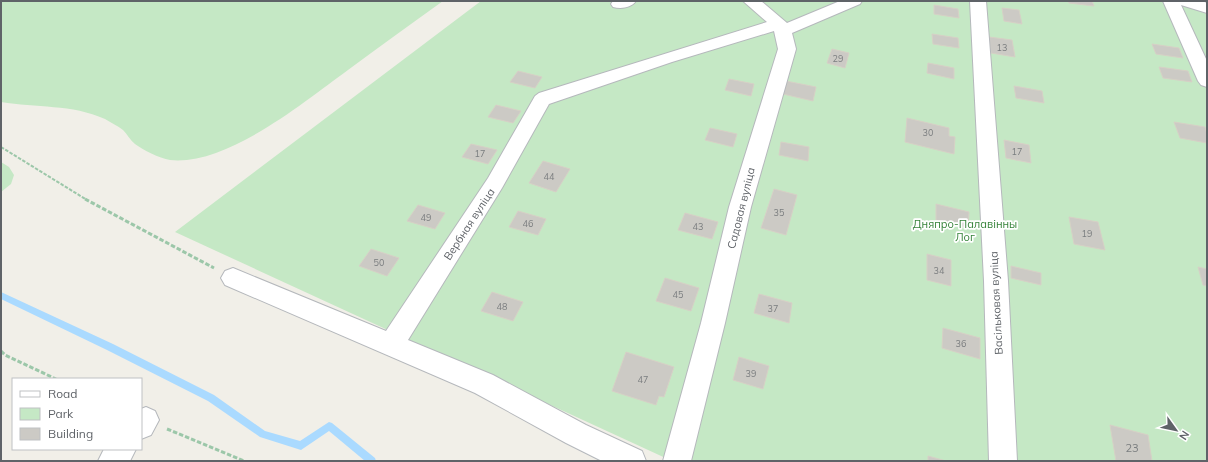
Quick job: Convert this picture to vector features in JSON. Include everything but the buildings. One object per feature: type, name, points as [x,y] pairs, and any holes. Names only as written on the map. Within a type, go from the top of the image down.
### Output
[{"type":"street","points":[[751,1],[781,27],[854,1]]},
{"type":"street","name":"Васільковая вуліца","points":[[978,1],[996,281],[1003,461]]},
{"type":"street","points":[[1171,1],[1207,81]]},
{"type":"street","points":[[1185,1],[1207,8]]},
{"type":"street","name":"Вербная вуліца","points":[[392,344],[496,183],[542,100],[551,94],[567,89],[781,27]]},
{"type":"street","name":"Садовая вуліца","points":[[677,461],[713,324],[740,207],[787,49],[787,38],[781,27]]},
{"type":"street","points":[[233,278],[484,384],[576,434],[632,461]]},
{"type":"street","points":[[112,461],[121,450]]},
{"type":"path","points":[[1,147],[85,199],[233,278]]},
{"type":"path","points":[[1,351],[4,355],[54,378]]},
{"type":"path","points":[[144,423],[244,461]]},
{"type":"green space","points":[[1,1],[443,1],[310,98],[264,129],[240,143],[216,153],[192,159],[170,160],[156,156],[142,149],[121,129],[105,119],[92,114],[54,107],[1,102]]},
{"type":"green space","name":"Дняпро-Палавінны Лог","points":[[481,1],[1172,1],[1207,14],[1207,461],[672,461],[175,232]]},
{"type":"green space","points":[[1,162],[9,167],[14,175],[11,184],[1,192]]},
{"type":"waterway","points":[[1,295],[110,347],[211,398],[263,434],[301,446],[329,426],[372,461]]}]
